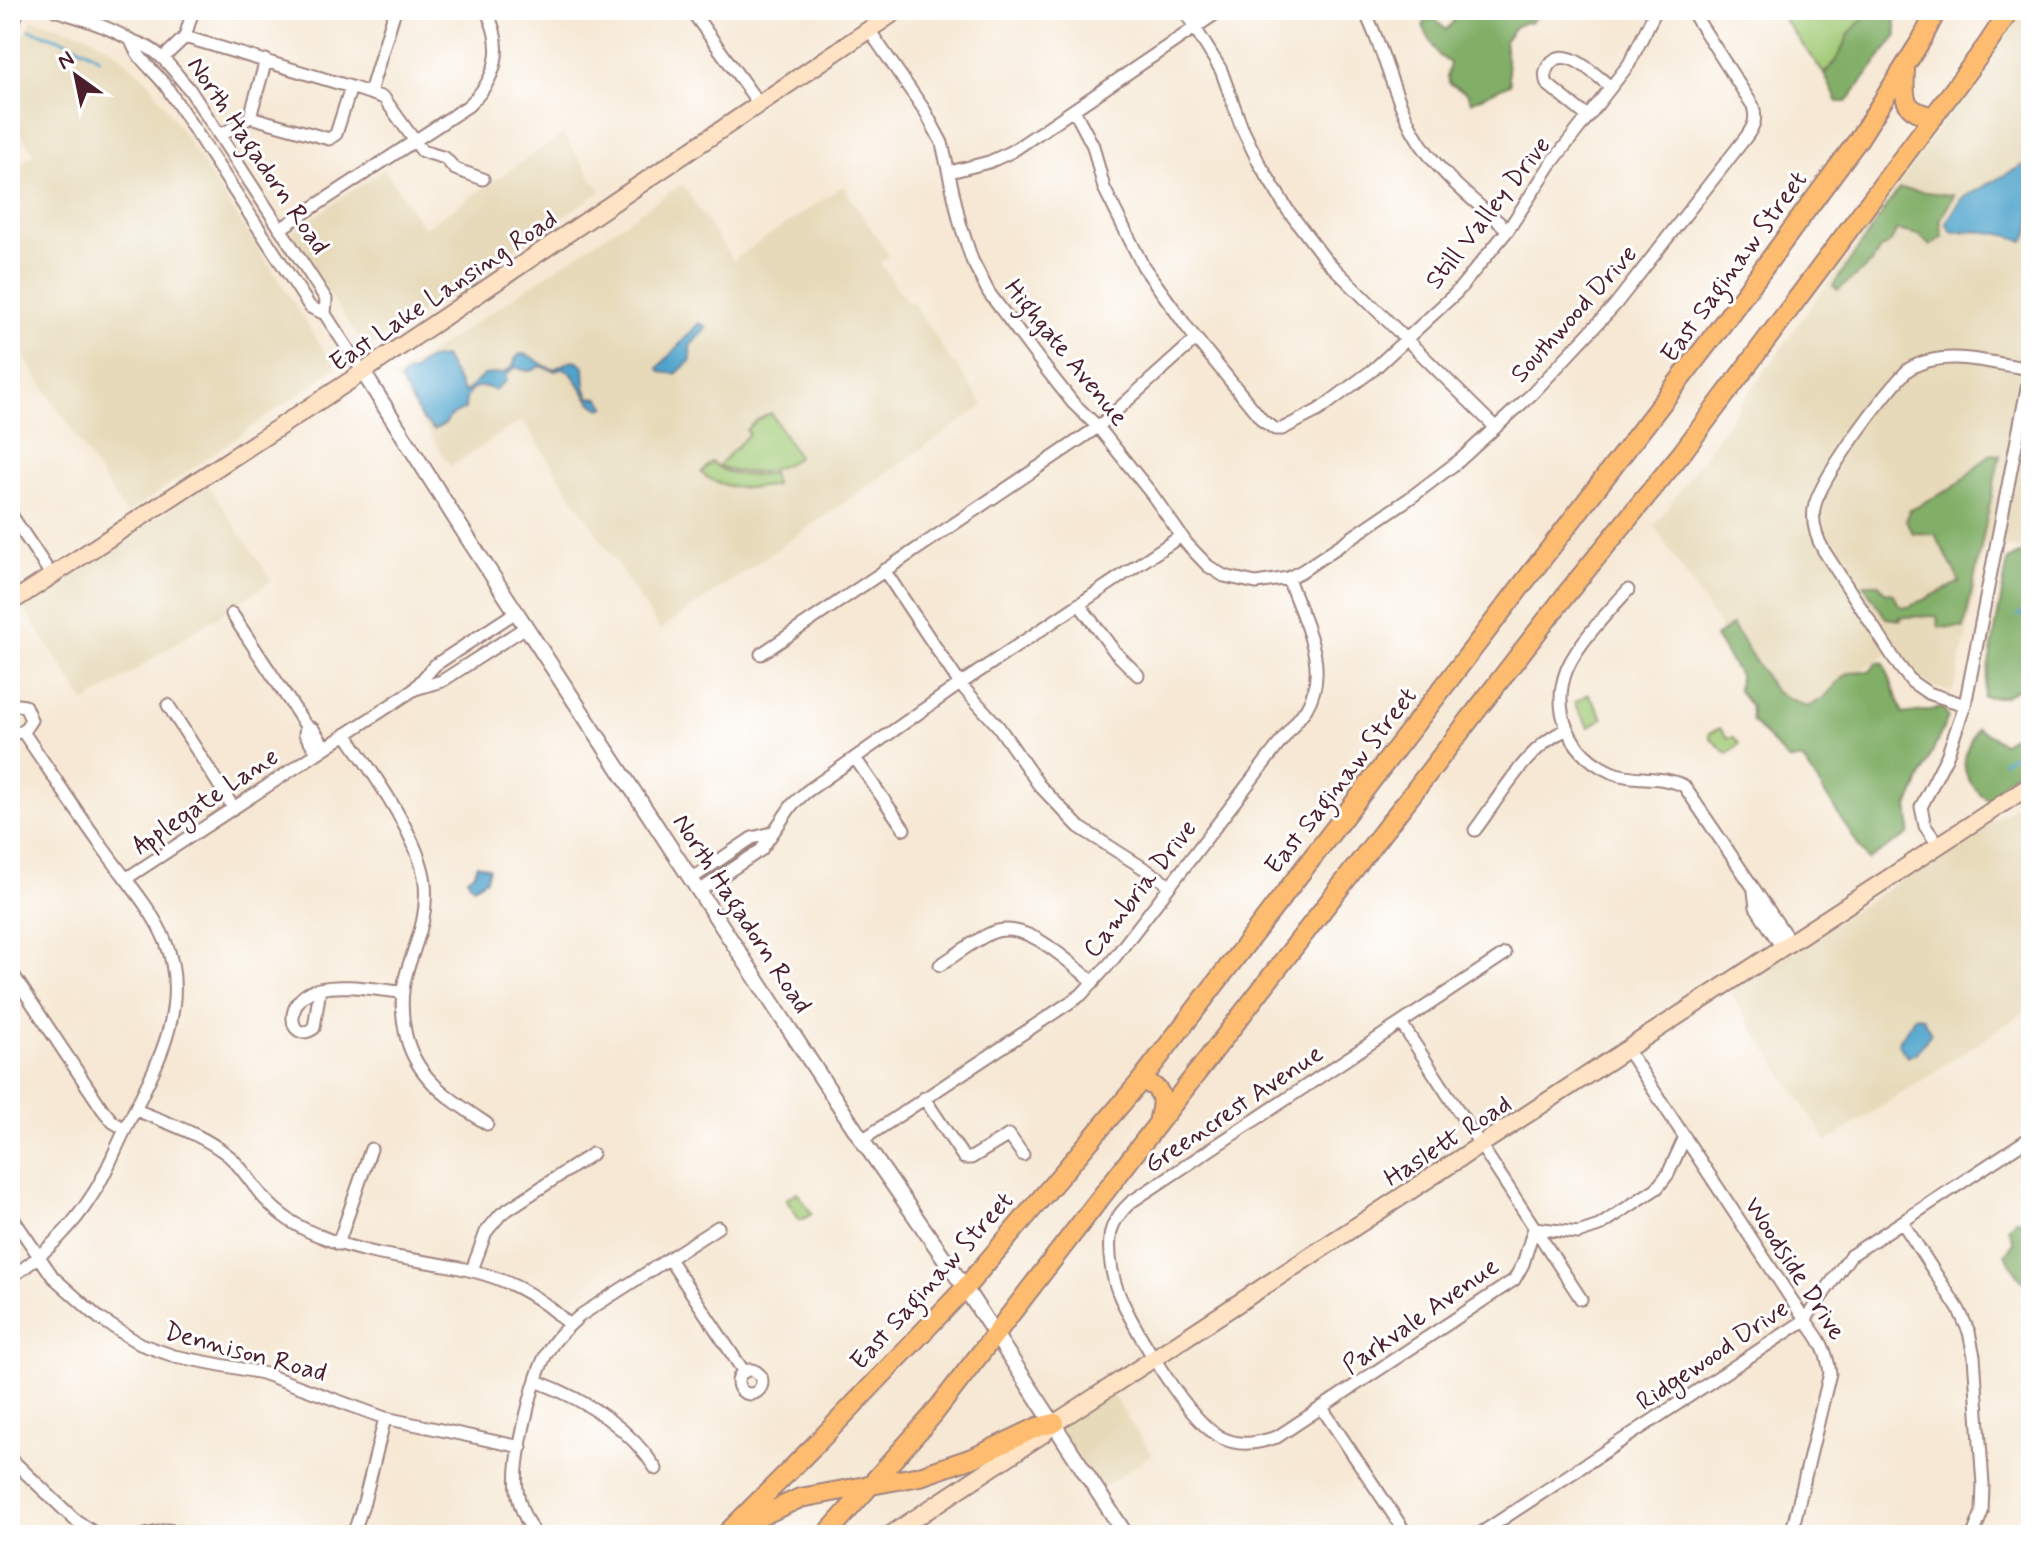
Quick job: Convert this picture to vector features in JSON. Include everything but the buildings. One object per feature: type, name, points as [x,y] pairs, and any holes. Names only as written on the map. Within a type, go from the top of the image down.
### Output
[{"type":"main road","name":"East Lake Lansing Road","points":[[10,603],[363,372],[898,10]]},
{"type":"main road","name":"East Saginaw Street","points":[[727,1535],[965,1288],[1139,1083],[1715,334],[1858,140],[1937,10]]},
{"type":"main road","points":[[826,1535],[932,1416],[1568,592],[1681,454],[1934,117],[2010,10]]},
{"type":"main road","points":[[1905,67],[1904,95],[1907,104],[1912,110],[1934,117]]},
{"type":"main road","name":"Haslett Road","points":[[890,1535],[1055,1423],[2031,785]]},
{"type":"main road","points":[[1139,1083],[1144,1081],[1156,1086],[1161,1093],[1163,1101],[1159,1121]]},
{"type":"main road","points":[[727,1535],[767,1511],[800,1498],[920,1476],[957,1464],[1038,1427],[1055,1423]]},
{"type":"street","points":[[10,31],[18,10]]},
{"type":"street","name":"North Hagadorn Road","points":[[55,10],[88,15],[131,40],[144,43],[163,58],[190,90],[326,299],[325,314]]},
{"type":"street","points":[[163,58],[185,37],[193,10]]},
{"type":"street","points":[[370,92],[395,10]]},
{"type":"street","points":[[280,229],[479,96],[494,69],[498,44],[486,10]]},
{"type":"street","points":[[691,10],[759,104]]},
{"type":"street","points":[[1184,10],[1221,70],[1242,128],[1285,206],[1325,259],[1495,427]]},
{"type":"street","points":[[950,172],[989,162],[1011,152],[1221,10]]},
{"type":"street","points":[[1364,10],[1380,42],[1407,119],[1424,149],[1448,177],[1508,230]]},
{"type":"street","name":"Still Valley Drive","points":[[1196,339],[1263,421],[1275,429],[1289,428],[1319,410],[1407,340],[1456,293],[1508,230],[1551,164],[1629,64],[1656,10]]},
{"type":"street","name":"Southwood Drive","points":[[1288,578],[1410,498],[1460,460],[1538,388],[1615,305],[1754,127],[1756,116],[1753,106],[1691,10]]},
{"type":"street","name":"Highgate Avenue","points":[[869,30],[931,121],[942,143],[960,225],[972,260],[989,293],[1014,330],[1073,403],[1098,427],[1181,536],[1208,566],[1224,576],[1256,583],[1288,578]]},
{"type":"street","points":[[185,37],[384,98],[422,151],[445,158],[455,169],[483,179]]},
{"type":"street","name":"North Hagadorn Road","points":[[131,40],[135,54],[166,86],[310,307],[325,314],[862,1140],[965,1288],[1126,1535]]},
{"type":"street","points":[[1588,117],[1547,84],[1545,74],[1549,65],[1560,57],[1571,58],[1611,87]]},
{"type":"street","points":[[220,136],[250,117],[266,60]]},
{"type":"street","points":[[250,117],[329,139],[336,134],[351,87]]},
{"type":"street","points":[[761,654],[1098,427],[1196,339],[1170,305],[1129,240],[1104,188],[1086,130],[1074,110]]},
{"type":"street","points":[[1939,846],[1925,826],[1921,807],[1947,756],[1965,705],[2031,368],[1950,357],[1926,360],[1909,369],[1824,482],[1813,514],[1816,534],[1824,551],[1905,675],[1928,693],[1965,705]]},
{"type":"street","points":[[10,513],[52,576]]},
{"type":"street","points":[[695,885],[761,850],[806,792],[1181,536]]},
{"type":"street","points":[[884,570],[960,684],[1004,733],[1039,785],[1079,827],[1170,885]]},
{"type":"street","name":"Cambria Drive","points":[[862,1140],[1081,995],[1306,709],[1317,688],[1318,668],[1288,578]]},
{"type":"street","points":[[1628,590],[1579,649],[1567,670],[1562,697],[1566,730],[1589,759],[1615,773],[1665,779],[1684,786],[1754,890],[1756,907],[1787,946]]},
{"type":"street","points":[[1079,604],[1115,652],[1138,675]]},
{"type":"street","name":"Applegate Lane","points":[[415,689],[435,665],[516,612]]},
{"type":"street","points":[[232,614],[306,726],[313,729],[321,750]]},
{"type":"street","name":"Applegate Lane","points":[[10,1278],[38,1257],[91,1198],[136,1110],[171,1022],[172,962],[157,922],[127,878],[415,689],[442,681],[526,627]]},
{"type":"street","points":[[10,704],[21,704],[29,710],[30,725],[23,732],[10,733]]},
{"type":"street","points":[[168,705],[233,807]]},
{"type":"street","points":[[1475,830],[1536,749],[1552,736],[1566,730]]},
{"type":"street","points":[[23,732],[106,853],[127,878]]},
{"type":"street","points":[[346,734],[414,842],[425,881],[424,924],[402,992],[402,1017],[407,1040],[418,1068],[444,1095],[487,1124]]},
{"type":"street","points":[[855,758],[904,829]]},
{"type":"street","points":[[940,965],[989,934],[1007,930],[1036,939],[1094,982]]},
{"type":"street","name":"Greencrest Avenue","points":[[1156,1359],[1121,1299],[1115,1281],[1110,1242],[1112,1226],[1120,1212],[1505,954]]},
{"type":"street","points":[[10,970],[103,1110],[113,1122],[125,1129]]},
{"type":"street","points":[[320,989],[337,986],[402,992]]},
{"type":"street","points":[[1401,1023],[1581,1299]]},
{"type":"street","name":"Woodside Drive","points":[[1628,1051],[1805,1320],[1824,1344],[1830,1373],[1791,1535]]},
{"type":"street","points":[[924,1098],[964,1158],[971,1158],[1009,1135],[1023,1155]]},
{"type":"street","points":[[136,1110],[213,1144],[239,1166],[263,1197],[283,1216],[306,1230],[350,1248],[472,1270],[513,1283],[537,1297],[569,1325]]},
{"type":"street","points":[[1534,1228],[1578,1233],[1599,1226],[1657,1188],[1676,1160],[1685,1137]]},
{"type":"street","name":"Ridgewood Drive","points":[[1478,1535],[1805,1320],[1845,1261],[2031,1137]]},
{"type":"street","points":[[338,1244],[371,1149]]},
{"type":"street","points":[[472,1270],[486,1232],[501,1214],[592,1154]]},
{"type":"street","name":"Dennison Road","points":[[10,1214],[53,1277],[99,1318],[140,1344],[174,1356],[262,1373],[385,1418],[521,1447]]},
{"type":"street","points":[[1902,1222],[1959,1310],[1969,1332],[1974,1356],[1983,1485],[1982,1512],[1973,1535]]},
{"type":"street","points":[[535,1535],[524,1517],[516,1486],[536,1381],[549,1349],[569,1325],[718,1227]]},
{"type":"street","name":"Parkvale Avenue","points":[[1156,1359],[1207,1430],[1235,1443],[1256,1443],[1277,1437],[1514,1280],[1523,1264],[1534,1228]]},
{"type":"street","points":[[669,1259],[744,1372]]},
{"type":"street","points":[[536,1381],[587,1404],[630,1435],[656,1469]]},
{"type":"street","points":[[1322,1408],[1407,1535]]},
{"type":"street","points":[[353,1535],[385,1418]]},
{"type":"street","points":[[10,1458],[74,1519],[97,1535]]},
{"type":"street","points":[[145,1535],[167,1530],[201,1535]]},
{"type":"street","points":[[1748,1535],[1769,1535]]},
{"type":"shaded area","points":[[2023,10],[2031,10],[2031,551],[1986,543],[1954,692],[1936,688],[1914,675],[1897,647],[1781,723],[1654,526]]},
{"type":"shaded area","points":[[32,19],[87,35],[115,51],[150,83],[336,368],[126,515],[10,335],[10,170],[34,154],[10,118],[10,55]]},
{"type":"shaded area","points":[[563,134],[601,191],[366,349],[289,234],[384,169],[424,228]]},
{"type":"shaded area","points":[[682,184],[733,260],[843,186],[889,256],[880,262],[907,302],[912,301],[984,406],[660,630],[522,420],[451,467],[393,378]]},
{"type":"shaded area","points":[[208,485],[272,581],[85,703],[22,605]]},
{"type":"shaded area","points":[[2031,796],[2031,1008],[1827,1142],[1729,991]]},
{"type":"shaded area","points":[[1110,1392],[1152,1454],[1100,1490],[1058,1427]]},
{"type":"green space","points":[[1453,10],[1543,10],[1530,23],[1515,27],[1504,41],[1510,84],[1471,102],[1467,93],[1450,84],[1447,77],[1450,63],[1438,55],[1423,27],[1425,21],[1434,18],[1446,30],[1453,22]]},
{"type":"green space","points":[[1777,10],[1870,12],[1849,34],[1837,60],[1824,74]]},
{"type":"green space","points":[[1870,10],[1894,10],[1897,35],[1847,102],[1838,102],[1824,74],[1837,60],[1849,34]]},
{"type":"green space","points":[[1899,189],[1954,195],[1940,220],[1943,237],[1930,246],[1919,235],[1897,230],[1872,263],[1838,290],[1833,286]]},
{"type":"green space","points":[[771,413],[798,457],[779,467],[759,472],[739,472],[718,466],[749,434],[746,430]]},
{"type":"green space","points":[[1991,454],[2000,455],[1964,628],[1939,627],[1937,616],[1900,617],[1901,620],[1886,618],[1863,584],[1879,584],[1885,592],[1893,594],[1900,606],[1909,607],[1960,582],[1935,534],[1913,533],[1906,521],[1909,510],[1953,488]]},
{"type":"green space","points":[[712,462],[725,471],[740,475],[772,473],[775,485],[746,488],[718,483],[701,473]]},
{"type":"green space","points":[[2019,554],[2031,556],[2031,680],[2004,697],[1983,697],[2008,560]]},
{"type":"green space","points":[[1732,625],[1775,692],[1808,707],[1843,677],[1853,672],[1870,671],[1877,662],[1884,663],[1903,714],[1943,708],[1948,717],[1908,807],[1909,834],[1868,860],[1803,760],[1788,760],[1752,721],[1750,705],[1738,691],[1739,675],[1715,637]]},
{"type":"green space","points":[[1589,694],[1603,718],[1589,727],[1574,703]]},
{"type":"green space","points":[[2031,724],[2031,762],[2006,779],[1988,800],[1972,784],[1965,768],[1967,750],[1977,728],[2003,743]]},
{"type":"green space","points":[[1720,728],[1728,738],[1734,737],[1739,744],[1728,754],[1710,738],[1710,733]]},
{"type":"green space","points":[[797,1192],[812,1214],[800,1221],[786,1199]]},
{"type":"green space","points":[[2016,1219],[2031,1226],[2031,1285],[2021,1280],[2005,1254],[2014,1243],[2008,1227]]},
{"type":"water","points":[[2031,163],[2032,204],[2030,225],[2024,241],[1988,232],[1952,232],[1946,223],[1962,198]]},
{"type":"water","points":[[699,323],[707,327],[690,346],[691,360],[676,374],[661,372],[658,368]]},
{"type":"water","points":[[520,354],[554,369],[569,361],[580,362],[584,366],[589,397],[599,398],[606,407],[601,409],[595,405],[564,368],[555,371],[540,366],[528,371],[516,367],[506,375],[506,381],[494,390],[482,387],[473,389],[467,396],[465,409],[434,430],[422,419],[400,380],[423,362],[444,357],[464,393],[484,375],[504,373],[514,365]]},
{"type":"water","points":[[477,864],[489,868],[486,879],[473,887],[467,878],[474,873]]},
{"type":"water","points":[[1915,1016],[1922,1017],[1931,1033],[1917,1052],[1907,1057],[1898,1043]]},
{"type":"waterway","points":[[30,30],[75,45],[100,59]]},
{"type":"waterway","points":[[2018,616],[2031,606]]},
{"type":"waterway","points":[[2003,761],[2031,744]]}]
